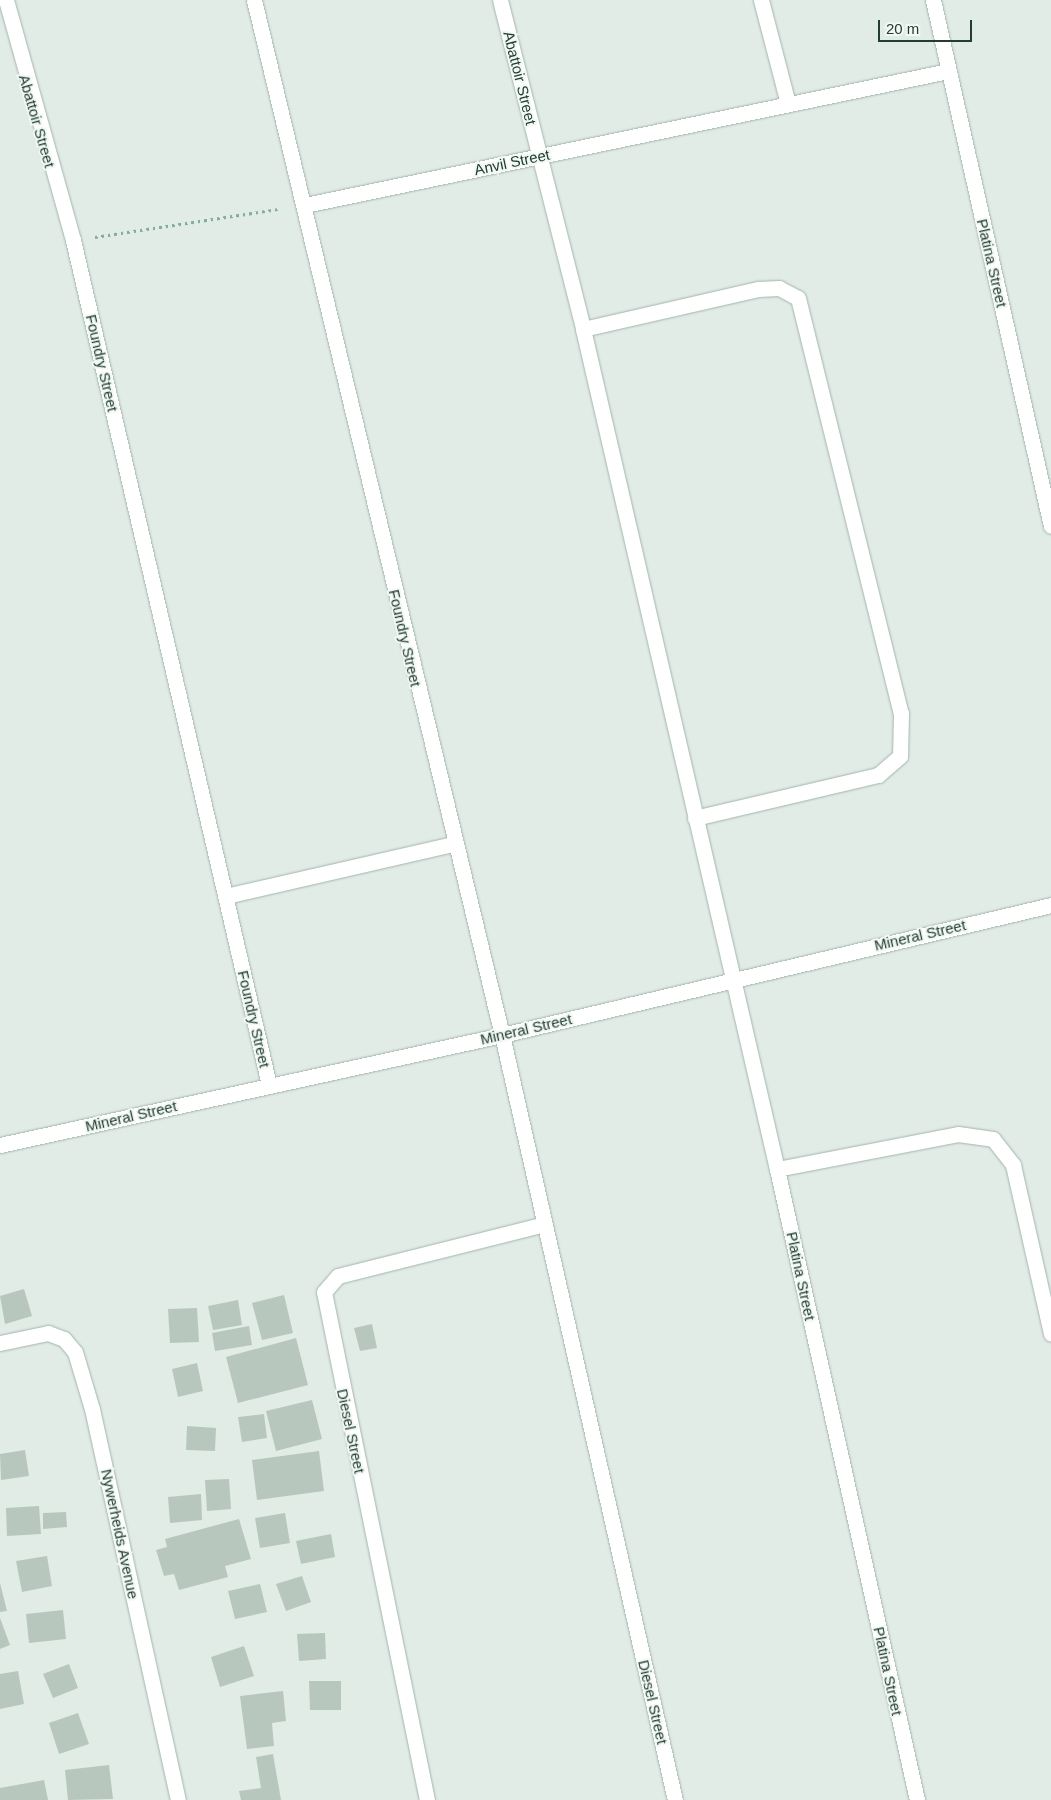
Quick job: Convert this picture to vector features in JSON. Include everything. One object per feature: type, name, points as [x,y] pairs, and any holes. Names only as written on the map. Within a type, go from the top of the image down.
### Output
[{"type":"street","name":"Abattoir Street","points":[[6,0],[73,240]]},
{"type":"street","points":[[254,0],[305,205]]},
{"type":"street","name":"Abattoir Street","points":[[500,0],[583,329],[695,818]]},
{"type":"street","points":[[761,0],[788,104]]},
{"type":"street","name":"Platina Street","points":[[932,0],[1051,526]]},
{"type":"street","name":"Anvil Street","points":[[305,205],[948,72]]},
{"type":"street","name":"Foundry Street","points":[[305,205],[453,844],[502,1035]]},
{"type":"street","name":"Foundry Street","points":[[73,240],[269,1085]]},
{"type":"street","points":[[583,329],[764,288],[784,289],[798,298],[901,713],[900,756],[878,776],[695,818]]},
{"type":"street","name":"Platina Street","points":[[695,818],[777,1169],[917,1800]]},
{"type":"street","points":[[226,896],[453,844]]},
{"type":"street","name":"Mineral Street","points":[[0,1145],[502,1035],[1051,905]]},
{"type":"street","name":"Diesel Street","points":[[502,1035],[675,1800]]},
{"type":"street","points":[[777,1169],[958,1134],[993,1139],[1013,1165],[1051,1334]]},
{"type":"street","name":"Diesel Street","points":[[427,1800],[324,1292],[338,1276],[545,1224]]},
{"type":"street","name":"Nywerheids Avenue","points":[[0,1343],[48,1333],[64,1339],[75,1352],[92,1409],[178,1800]]},
{"type":"path","points":[[73,240],[305,205]]},
{"type":"building","points":[[24,1289],[32,1316],[5,1324],[0,1296]]},
{"type":"building","points":[[284,1295],[293,1333],[262,1340],[252,1303]]},
{"type":"building","points":[[238,1300],[242,1325],[213,1330],[208,1306]]},
{"type":"building","points":[[197,1308],[199,1342],[170,1343],[168,1309]]},
{"type":"building","points":[[372,1324],[377,1348],[360,1351],[354,1328]]},
{"type":"building","points":[[249,1326],[252,1345],[215,1351],[212,1333]]},
{"type":"building","points":[[296,1338],[308,1385],[238,1403],[226,1357]]},
{"type":"building","points":[[197,1363],[203,1391],[178,1397],[172,1369]]},
{"type":"building","points":[[312,1400],[322,1439],[276,1451],[266,1411]]},
{"type":"building","points":[[264,1414],[267,1438],[242,1442],[238,1417]]},
{"type":"building","points":[[187,1426],[216,1428],[215,1451],[186,1450]]},
{"type":"building","points":[[25,1450],[29,1476],[1,1480],[0,1454]]},
{"type":"building","points":[[319,1451],[324,1491],[257,1500],[252,1460]]},
{"type":"building","points":[[229,1479],[231,1509],[207,1511],[205,1480]]},
{"type":"building","points":[[201,1494],[202,1520],[170,1523],[168,1497]]},
{"type":"building","points":[[39,1506],[41,1534],[7,1536],[6,1508]]},
{"type":"building","points":[[66,1512],[67,1527],[43,1529],[43,1513]]},
{"type":"building","points":[[285,1513],[290,1543],[260,1548],[255,1518]]},
{"type":"building","points":[[239,1519],[251,1559],[225,1566],[228,1577],[179,1590],[174,1574],[164,1576],[156,1550],[167,1547],[165,1539]]},
{"type":"building","points":[[331,1534],[335,1557],[301,1564],[296,1541]]},
{"type":"building","points":[[47,1556],[52,1586],[22,1592],[16,1561]]},
{"type":"building","points":[[302,1576],[311,1602],[286,1611],[276,1584]]},
{"type":"building","points":[[0,1583],[7,1611],[0,1612]]},
{"type":"building","points":[[260,1584],[267,1612],[235,1619],[228,1591]]},
{"type":"building","points":[[63,1610],[66,1639],[29,1643],[26,1614]]},
{"type":"building","points":[[0,1618],[10,1645],[0,1649]]},
{"type":"building","points":[[325,1633],[326,1659],[299,1661],[297,1634]]},
{"type":"building","points":[[244,1646],[254,1676],[220,1687],[211,1657]]},
{"type":"building","points":[[69,1664],[78,1688],[53,1698],[43,1674]]},
{"type":"building","points":[[18,1671],[24,1704],[0,1709],[0,1674]]},
{"type":"building","points":[[309,1681],[341,1681],[341,1710],[310,1710]]},
{"type":"building","points":[[283,1691],[286,1721],[272,1723],[274,1746],[247,1749],[240,1696]]},
{"type":"building","points":[[78,1713],[89,1744],[59,1754],[49,1723]]},
{"type":"building","points":[[273,1754],[281,1800],[241,1800],[239,1791],[261,1788],[256,1757]]},
{"type":"building","points":[[109,1765],[113,1799],[68,1800],[65,1770]]},
{"type":"building","points":[[44,1780],[48,1800],[0,1800],[0,1788]]}]
